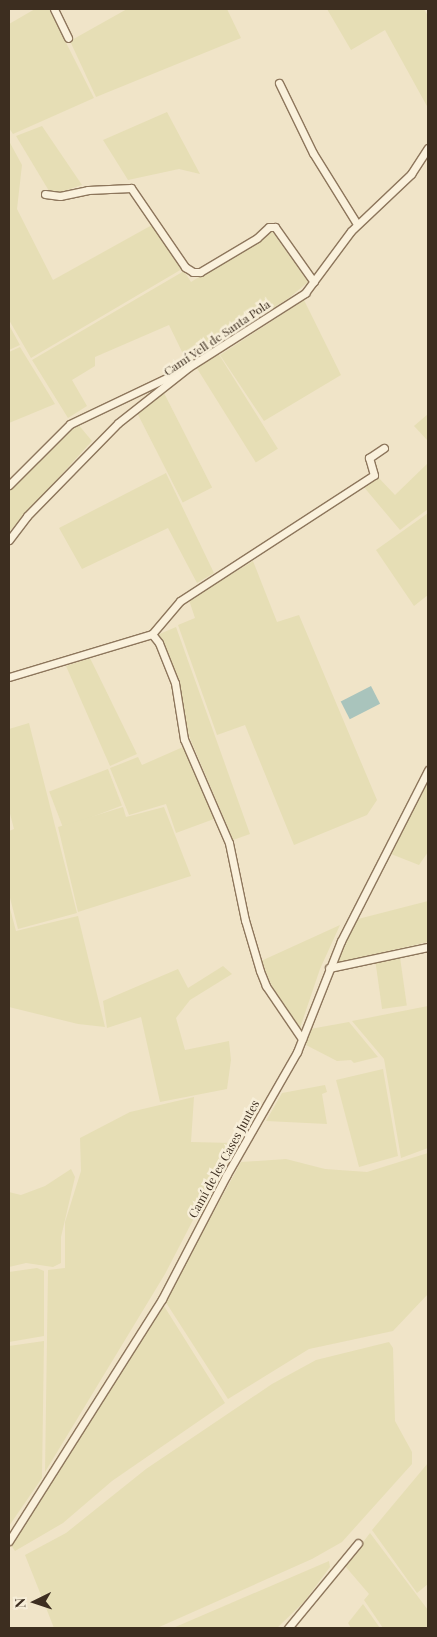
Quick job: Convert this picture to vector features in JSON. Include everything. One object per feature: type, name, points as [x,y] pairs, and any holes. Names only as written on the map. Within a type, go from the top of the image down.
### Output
[{"type":"street","points":[[54,9],[68,38]]},
{"type":"street","points":[[279,83],[313,152],[357,224]]},
{"type":"street","name":"Camí Vell de Santa Pola","points":[[9,540],[28,516],[118,423],[189,368],[305,293],[357,224],[411,174],[428,148]]},
{"type":"street","points":[[45,194],[60,196],[88,190],[131,188],[186,267],[193,272],[200,272],[258,238],[269,228],[275,227],[314,282]]},
{"type":"street","points":[[9,485],[76,419],[189,368]]},
{"type":"street","points":[[9,677],[152,634],[180,601],[374,474],[369,458],[384,448]]},
{"type":"street","points":[[152,634],[160,643],[175,683],[184,739],[229,843],[260,971],[266,986],[302,1039]]},
{"type":"street","name":"Camí de les Cases Juntes","points":[[9,1541],[162,1299],[302,1039],[330,968],[428,770]]},
{"type":"street","points":[[330,968],[428,947]]},
{"type":"street","points":[[288,1628],[358,1542]]},
{"type":"shaded area","points":[[35,9],[49,9],[94,98],[13,134],[9,128],[9,24]]},
{"type":"shaded area","points":[[127,9],[227,9],[241,38],[96,97],[70,41]]},
{"type":"shaded area","points":[[327,9],[424,9],[428,16],[428,108],[385,30],[351,50]]},
{"type":"shaded area","points":[[167,112],[200,174],[179,169],[128,180],[103,140]]},
{"type":"shaded area","points":[[42,126],[82,185],[61,192],[49,191],[16,136]]},
{"type":"shaded area","points":[[9,141],[22,165],[17,209],[53,280],[152,225],[182,269],[31,358],[9,320]]},
{"type":"shaded area","points":[[272,231],[308,282],[289,298],[187,362],[169,325],[95,357],[95,366],[72,380],[87,406],[68,418],[32,360],[184,271],[191,282]]},
{"type":"shaded area","points":[[304,300],[341,375],[264,421],[220,355]]},
{"type":"shaded area","points":[[9,325],[20,345],[9,350]]},
{"type":"shaded area","points":[[20,347],[55,404],[9,423],[9,352]]},
{"type":"shaded area","points":[[218,353],[278,449],[256,463],[196,367]]},
{"type":"shaded area","points":[[164,393],[212,487],[183,502],[135,408]]},
{"type":"shaded area","points":[[428,414],[428,441],[414,426]]},
{"type":"shaded area","points":[[77,423],[92,441],[9,532],[9,489]]},
{"type":"shaded area","points":[[428,463],[428,509],[400,530],[363,486],[377,476],[395,495]]},
{"type":"shaded area","points":[[166,473],[214,573],[197,583],[168,528],[82,569],[59,528]]},
{"type":"shaded area","points":[[428,513],[428,595],[414,606],[376,550]]},
{"type":"shaded area","points":[[253,561],[277,622],[299,615],[377,800],[367,815],[294,845],[245,725],[217,735],[178,625],[195,618],[189,600]]},
{"type":"shaded area","points":[[176,627],[250,834],[233,840],[189,736],[177,677],[157,635]]},
{"type":"shaded area","points":[[90,658],[137,754],[110,766],[66,666]]},
{"type":"shaded area","points":[[29,723],[77,913],[18,929],[9,894],[9,831],[14,829],[9,810],[9,729]]},
{"type":"shaded area","points":[[183,747],[214,819],[176,833],[166,804],[129,815],[110,768],[138,757],[142,765]]},
{"type":"shaded area","points":[[108,769],[122,805],[63,828],[49,792]]},
{"type":"shaded area","points":[[428,779],[428,852],[419,865],[391,854]]},
{"type":"shaded area","points":[[123,807],[126,817],[164,807],[191,876],[78,912],[58,827]]},
{"type":"shaded area","points":[[428,901],[428,942],[335,963],[358,919]]},
{"type":"shaded area","points":[[9,905],[16,931],[78,916],[105,1027],[78,1024],[9,1007]]},
{"type":"shaded area","points":[[340,925],[320,969],[300,1028],[272,986],[261,961]]},
{"type":"shaded area","points":[[400,957],[407,1006],[382,1009],[375,960]]},
{"type":"shaded area","points":[[223,966],[232,974],[190,1000],[176,1018],[185,1050],[229,1041],[231,1060],[227,1089],[160,1102],[141,1017],[107,1028],[103,1001],[178,969],[188,988]]},
{"type":"shaded area","points":[[428,1006],[428,1148],[401,1158],[384,1059],[352,1021]]},
{"type":"shaded area","points":[[349,1022],[378,1057],[354,1063],[351,1060],[337,1061],[306,1045],[310,1029]]},
{"type":"shaded area","points":[[383,1069],[398,1156],[359,1167],[336,1080]]},
{"type":"shaded area","points":[[325,1085],[327,1092],[322,1094],[327,1124],[266,1121],[282,1093]]},
{"type":"shaded area","points":[[194,1097],[191,1142],[233,1143],[165,1274],[45,1472],[48,1270],[65,1268],[65,1222],[81,1171],[80,1138],[130,1112]]},
{"type":"shaded area","points":[[428,1153],[428,1294],[393,1331],[309,1349],[228,1399],[165,1301],[241,1162],[286,1159],[325,1169],[367,1172]]},
{"type":"shaded area","points":[[71,1169],[75,1177],[61,1237],[61,1263],[53,1267],[26,1263],[9,1267],[9,1192],[21,1195],[45,1186]]},
{"type":"shaded area","points":[[37,1268],[44,1271],[44,1336],[9,1342],[9,1272]]},
{"type":"shaded area","points":[[164,1306],[225,1403],[112,1481],[63,1523],[15,1551],[11,1545]]},
{"type":"shaded area","points":[[44,1341],[42,1478],[9,1526],[9,1346]]},
{"type":"shaded area","points":[[389,1342],[393,1348],[395,1421],[412,1452],[412,1464],[342,1542],[312,1559],[157,1628],[54,1628],[25,1555],[66,1533],[146,1469],[272,1384],[316,1360]]},
{"type":"shaded area","points":[[428,1463],[428,1584],[417,1593],[372,1530]]},
{"type":"shaded area","points":[[370,1533],[428,1610],[428,1628],[383,1628],[364,1600],[369,1594],[345,1566]]},
{"type":"shaded area","points":[[329,1561],[330,1567],[304,1602],[277,1628],[173,1628]]},
{"type":"shaded area","points":[[363,1604],[380,1628],[351,1628],[348,1623]]},
{"type":"water","points":[[371,686],[380,704],[350,719],[341,701]]}]
